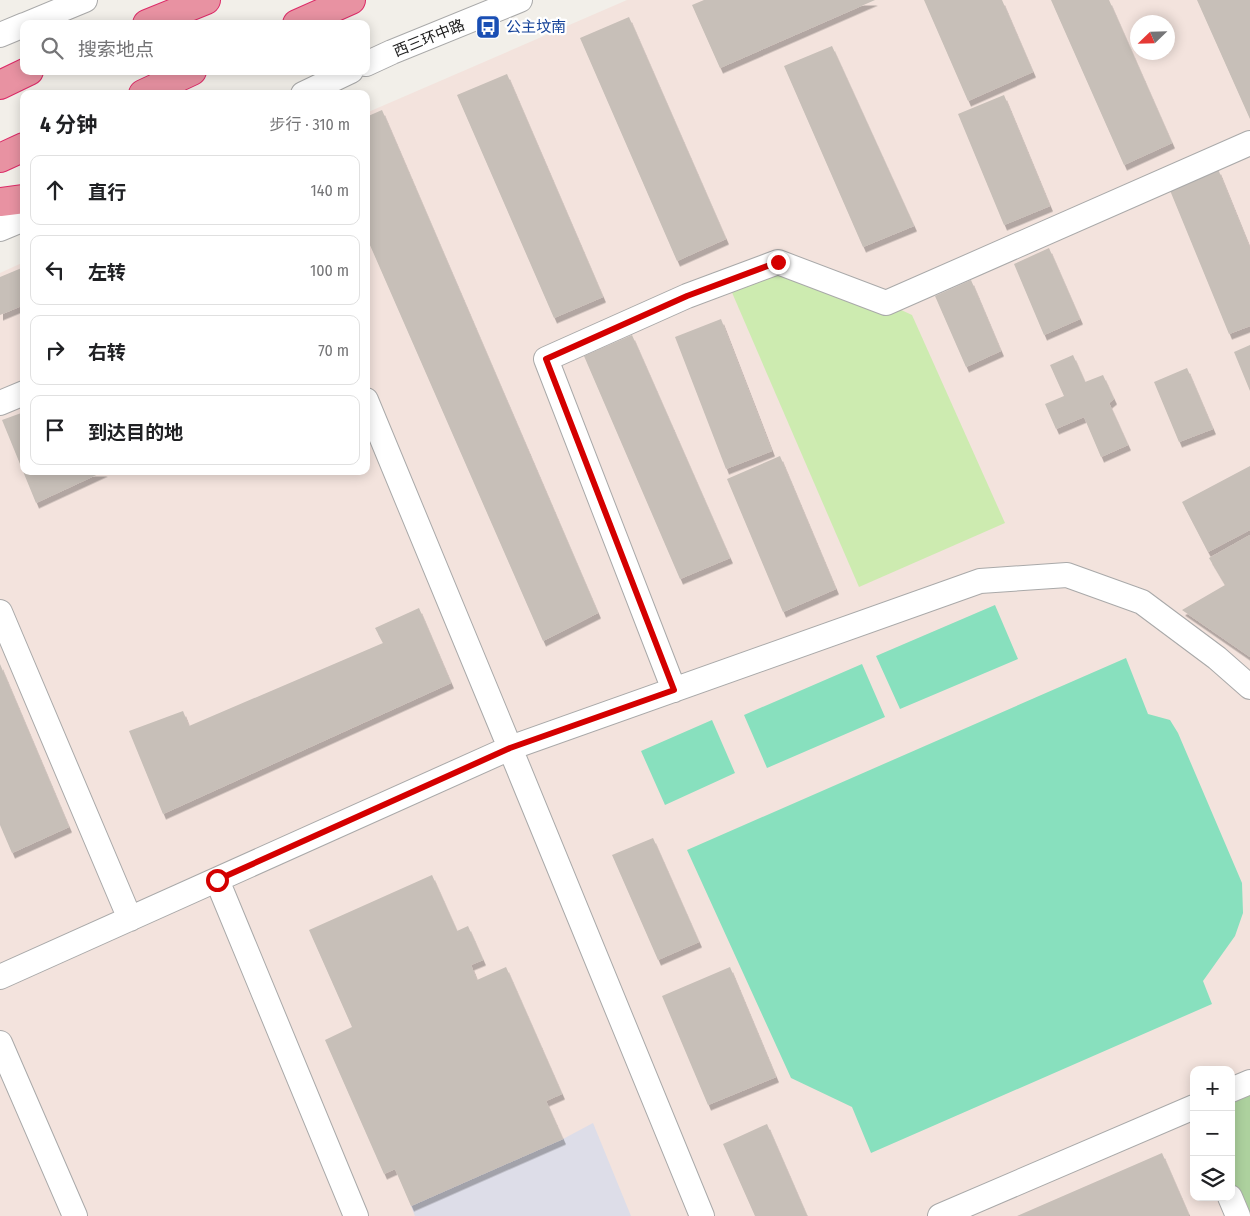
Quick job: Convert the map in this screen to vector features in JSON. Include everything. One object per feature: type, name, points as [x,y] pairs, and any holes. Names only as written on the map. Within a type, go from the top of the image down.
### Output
[{"type":"highway","points":[[157,20],[206,0]]},
{"type":"highway","points":[[306,20],[351,0]]},
{"type":"highway","points":[[0,84],[20,75]]},
{"type":"highway","points":[[151,90],[183,75]]},
{"type":"highway","points":[[0,158],[20,149]]},
{"type":"highway","points":[[0,202],[20,200]]},
{"type":"street","points":[[35,20],[85,0]]},
{"type":"street","name":"西三环中路","points":[[370,62],[520,0]]},
{"type":"street","points":[[0,35],[20,26]]},
{"type":"street","points":[[311,90],[343,75]]},
{"type":"street","points":[[674,690],[546,359],[687,296],[778,262],[886,303],[1250,143]]},
{"type":"street","points":[[0,229],[20,221]]},
{"type":"street","points":[[0,404],[20,395]]},
{"type":"street","points":[[370,410],[702,1216]]},
{"type":"street","points":[[0,978],[510,748],[980,581],[1067,574],[1142,602],[1217,658],[1250,687]]},
{"type":"street","points":[[0,612],[130,919]]},
{"type":"street","points":[[217,880],[356,1216]]},
{"type":"street","points":[[0,1043],[75,1216]]},
{"type":"street","points":[[1235,1088],[1250,1082]]},
{"type":"street","points":[[940,1216],[1190,1110]]},
{"type":"street","points":[[1232,1201],[1238,1216]]},
{"type":"shaded area","points":[[627,0],[1250,0],[1250,1216],[0,1216],[0,273],[20,264],[20,475],[370,475],[370,111]]},
{"type":"shaded area","points":[[593,1123],[631,1216],[415,1216],[411,1206],[563,1139]]},
{"type":"green space","points":[[778,262],[886,303],[912,315],[1005,523],[859,587],[727,281]]},
{"type":"green space","points":[[995,605],[1018,659],[900,709],[876,656]]},
{"type":"green space","points":[[1126,658],[1148,714],[1170,720],[1178,733],[1242,883],[1243,913],[1235,936],[1203,981],[1212,1004],[871,1153],[852,1107],[791,1078],[687,850]]},
{"type":"green space","points":[[862,664],[885,717],[767,768],[744,715]]},
{"type":"green space","points":[[712,720],[735,773],[665,805],[641,751]]},
{"type":"green space","points":[[1250,1082],[1250,1216],[1238,1216],[1232,1201],[1235,1201],[1235,1088]]},
{"type":"building","points":[[704,0],[875,0],[720,68],[692,5]]},
{"type":"building","points":[[924,0],[1002,0],[1033,72],[968,101]]},
{"type":"building","points":[[1051,0],[1109,0],[1130,48],[1130,60],[1135,60],[1172,143],[1124,165]]},
{"type":"building","points":[[1197,0],[1250,0],[1250,119]]},
{"type":"building","points":[[629,17],[726,239],[677,261],[580,38]]},
{"type":"building","points":[[832,46],[914,226],[863,247],[784,66]]},
{"type":"building","points":[[507,74],[603,297],[554,318],[457,95]]},
{"type":"building","points":[[1004,95],[1050,206],[1004,225],[958,114]]},
{"type":"building","points":[[382,110],[598,613],[543,641],[370,245],[370,115]]},
{"type":"building","points":[[1218,169],[1250,248],[1250,326],[1229,334],[1169,188]]},
{"type":"building","points":[[1049,248],[1080,319],[1044,335],[1014,264]]},
{"type":"building","points":[[20,269],[20,307],[0,315],[0,277]]},
{"type":"building","points":[[971,280],[1001,351],[966,367],[935,296]]},
{"type":"building","points":[[721,319],[772,451],[726,469],[675,337]]},
{"type":"building","points":[[632,335],[730,558],[680,579],[584,356]]},
{"type":"building","points":[[1250,345],[1250,391],[1234,352]]},
{"type":"building","points":[[1073,355],[1085,382],[1103,375],[1114,399],[1109,403],[1128,445],[1101,457],[1084,417],[1056,429],[1045,404],[1064,396],[1050,365]]},
{"type":"building","points":[[1187,368],[1213,429],[1179,442],[1154,382]]},
{"type":"building","points":[[20,413],[20,464],[2,420]]},
{"type":"building","points":[[780,456],[836,589],[783,612],[727,479]]},
{"type":"building","points":[[1250,466],[1250,530],[1208,552],[1182,502]]},
{"type":"building","points":[[25,475],[96,475],[36,503]]},
{"type":"building","points":[[1250,535],[1250,657],[1182,610],[1225,585],[1209,558]]},
{"type":"building","points":[[419,608],[451,683],[163,814],[129,731],[183,711],[189,726],[383,643],[375,628]]},
{"type":"building","points":[[0,664],[69,827],[12,853],[0,825]]},
{"type":"building","points":[[653,838],[699,942],[658,960],[612,855]]},
{"type":"building","points":[[432,875],[457,931],[468,926],[483,960],[471,965],[477,980],[506,967],[562,1094],[546,1101],[563,1139],[411,1206],[395,1169],[384,1174],[325,1040],[352,1027],[309,930]]},
{"type":"building","points":[[730,967],[776,1077],[708,1105],[662,996]]},
{"type":"building","points":[[767,1124],[807,1216],[755,1216],[723,1144]]},
{"type":"building","points":[[1162,1153],[1189,1215],[1017,1216]]},
{"type":"place","name":"公主坟南","points":[[488,27]]},
{"type":"route","points":[[217,880],[510,748],[674,690],[546,359],[687,296],[778,262]]}]
